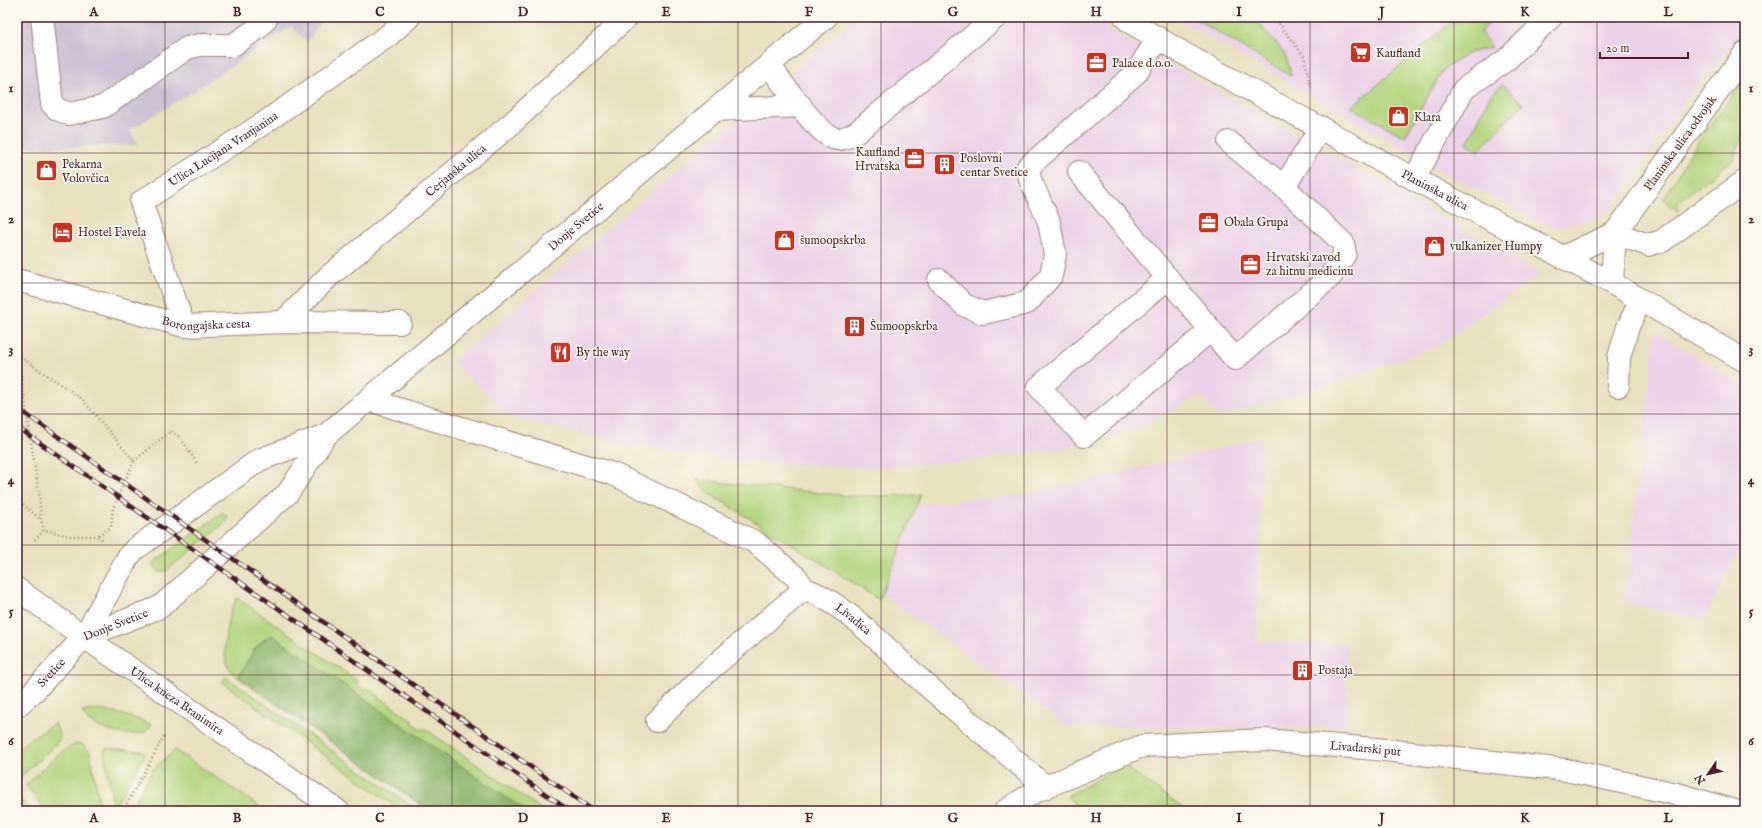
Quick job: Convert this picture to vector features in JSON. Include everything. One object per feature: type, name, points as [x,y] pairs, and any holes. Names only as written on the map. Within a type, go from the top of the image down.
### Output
[{"type":"street","points":[[42,17],[52,104],[57,109],[68,114],[103,107],[187,48],[200,44],[232,45],[240,42],[258,28],[267,17]]},
{"type":"street","name":"Ulica Lucijana Vranjanina","points":[[184,326],[141,202],[267,121],[389,35],[409,17]]},
{"type":"street","name":"Cerjanska ulica","points":[[283,322],[328,277],[511,124],[627,17]]},
{"type":"street","name":"Donje Svetice","points":[[84,637],[160,607],[288,493],[326,435],[826,17]]},
{"type":"street","points":[[769,65],[820,129],[833,138],[844,139],[856,132],[996,17]]},
{"type":"street","name":"Planinska ulica","points":[[1125,17],[1130,22],[1158,38],[1414,179],[1612,283],[1640,301],[1745,361]]},
{"type":"street","points":[[1414,179],[1464,89],[1506,60],[1551,17]]},
{"type":"street","points":[[939,280],[964,305],[983,313],[1027,302],[1037,293],[1051,276],[1055,254],[1049,222],[1030,179],[1028,167],[1136,73],[1158,38]]},
{"type":"street","name":"Planinska ulica odvojak","points":[[1563,257],[1614,233],[1745,53]]},
{"type":"street","points":[[715,110],[801,106]]},
{"type":"street","points":[[1284,186],[1321,127]]},
{"type":"street","points":[[1079,172],[1235,358],[1330,277],[1345,254],[1343,243],[1284,186],[1229,142]]},
{"type":"street","points":[[1612,283],[1614,233],[1648,245],[1662,241],[1745,181]]},
{"type":"street","points":[[1168,278],[1039,387],[1084,436],[1211,330]]},
{"type":"street","name":"Borongajska cesta","points":[[17,280],[184,326],[283,322],[400,323]]},
{"type":"street","points":[[1618,386],[1619,357],[1628,327],[1640,301]]},
{"type":"street","points":[[369,400],[613,474],[755,542],[797,578],[804,589],[706,673],[656,721]]},
{"type":"street","name":"Donje Svetice","points":[[84,637],[128,557],[135,549],[259,460],[326,435]]},
{"type":"street","name":"Ulica kneza Branimira","points":[[17,589],[84,637],[338,811]]},
{"type":"street","name":"Livadica","points":[[804,589],[812,591],[850,616],[923,682],[1046,787]]},
{"type":"street","name":"Svetice","points":[[17,706],[34,692],[84,637]]},
{"type":"street","name":"Livadarski put","points":[[1005,811],[1046,787],[1142,746],[1262,740],[1376,749],[1566,770],[1681,795],[1735,811]]},
{"type":"path","points":[[1274,17],[1304,56],[1312,93]]},
{"type":"path","points":[[17,348],[39,494],[41,520],[44,530]]},
{"type":"path","points":[[17,355],[81,398],[134,462]]},
{"type":"path","points":[[97,536],[110,527],[113,508],[134,462],[171,430],[180,437],[196,463]]},
{"type":"path","points":[[17,499],[41,520]]},
{"type":"path","points":[[44,530],[70,536],[97,536],[104,540]]},
{"type":"path","points":[[35,540],[44,530]]},
{"type":"path","points":[[123,811],[164,736]]},
{"type":"shaded area","points":[[17,17],[325,17],[307,42],[291,26],[194,91],[129,130],[139,145],[17,148]]},
{"type":"shaded area","points":[[857,17],[1098,17],[1115,34],[1393,189],[1540,274],[1437,346],[1321,388],[1217,416],[1201,395],[1135,430],[1070,447],[977,460],[867,468],[743,461],[634,445],[512,417],[452,362]]},
{"type":"shaded area","points":[[1174,17],[1745,17],[1745,27],[1682,105],[1610,210],[1593,219],[1560,227],[1541,223],[1456,179]]},
{"type":"shaded area","points":[[1655,332],[1745,386],[1745,556],[1738,553],[1704,619],[1625,603]]},
{"type":"shaded area","points":[[1262,437],[1257,642],[1347,644],[1347,725],[1252,728],[1067,726],[882,594],[919,504],[1025,495],[1185,458]]},
{"type":"green space","points":[[1192,17],[1253,17],[1272,37],[1282,51],[1291,76]]},
{"type":"green space","points":[[1458,17],[1496,17],[1480,32],[1492,47],[1469,53],[1443,70],[1405,137],[1351,107]]},
{"type":"green space","points":[[1745,78],[1745,130],[1733,160],[1678,202],[1679,211],[1668,204],[1664,198],[1691,152]]},
{"type":"green space","points":[[1502,84],[1523,104],[1478,151],[1467,144],[1489,98]]},
{"type":"green space","points":[[696,480],[850,496],[921,495],[879,600],[708,493]]},
{"type":"green space","points":[[222,513],[226,515],[226,522],[166,571],[158,572],[153,565],[154,562]]},
{"type":"green space","points":[[237,598],[358,681],[356,684],[365,690],[367,688],[413,721],[413,723],[422,730],[424,728],[544,811],[526,811],[272,636],[261,643],[252,653],[239,678],[228,666],[225,654],[225,637],[231,611]]},
{"type":"green space","points":[[272,635],[526,811],[430,811],[239,678],[248,659],[256,647]]},
{"type":"green space","points":[[226,677],[419,811],[402,811],[222,682]]},
{"type":"green space","points":[[94,710],[124,715],[152,725],[145,732],[138,734],[110,731],[92,723],[82,712]]},
{"type":"green space","points":[[55,723],[60,737],[57,743],[17,780],[17,750],[34,736]]},
{"type":"green space","points":[[81,743],[90,752],[101,811],[46,811],[26,785],[59,754],[74,745]]},
{"type":"green space","points":[[106,748],[142,751],[146,754],[116,804],[113,803],[112,800],[104,751]]},
{"type":"green space","points":[[175,750],[266,811],[130,811],[153,769]]},
{"type":"green space","points":[[1123,765],[1187,811],[1081,811],[1067,796]]},
{"type":"green space","points":[[17,794],[31,811],[17,811]]},
{"type":"railway","points":[[17,408],[594,811]]},
{"type":"railway","points":[[17,427],[570,811]]},
{"type":"place","name":"Kaufland","points":[[1361,53]]},
{"type":"place","name":"Palace d.o.o.","points":[[1096,63]]},
{"type":"place","name":"Klara","points":[[1398,117]]},
{"type":"place","name":"Kaufland Hrvatska","points":[[915,159]]},
{"type":"place","name":"Poslovni centar Svetice","points":[[944,165]]},
{"type":"place","name":"Pekarna Volovčica","points":[[47,171]]},
{"type":"place","name":"Obala Grupa","points":[[1209,222]]},
{"type":"place","name":"Hostel Favela","points":[[62,232]]},
{"type":"place","name":"šumoopskrba","points":[[785,240]]},
{"type":"place","name":"vulkanizer Humpy","points":[[1434,246]]},
{"type":"place","name":"Hrvatski zavod za hitnu medicinu","points":[[1250,264]]},
{"type":"place","name":"Šumoopskrba","points":[[855,326]]},
{"type":"place","name":"By the way","points":[[560,352]]},
{"type":"place","name":"Postaja","points":[[1302,670]]}]
